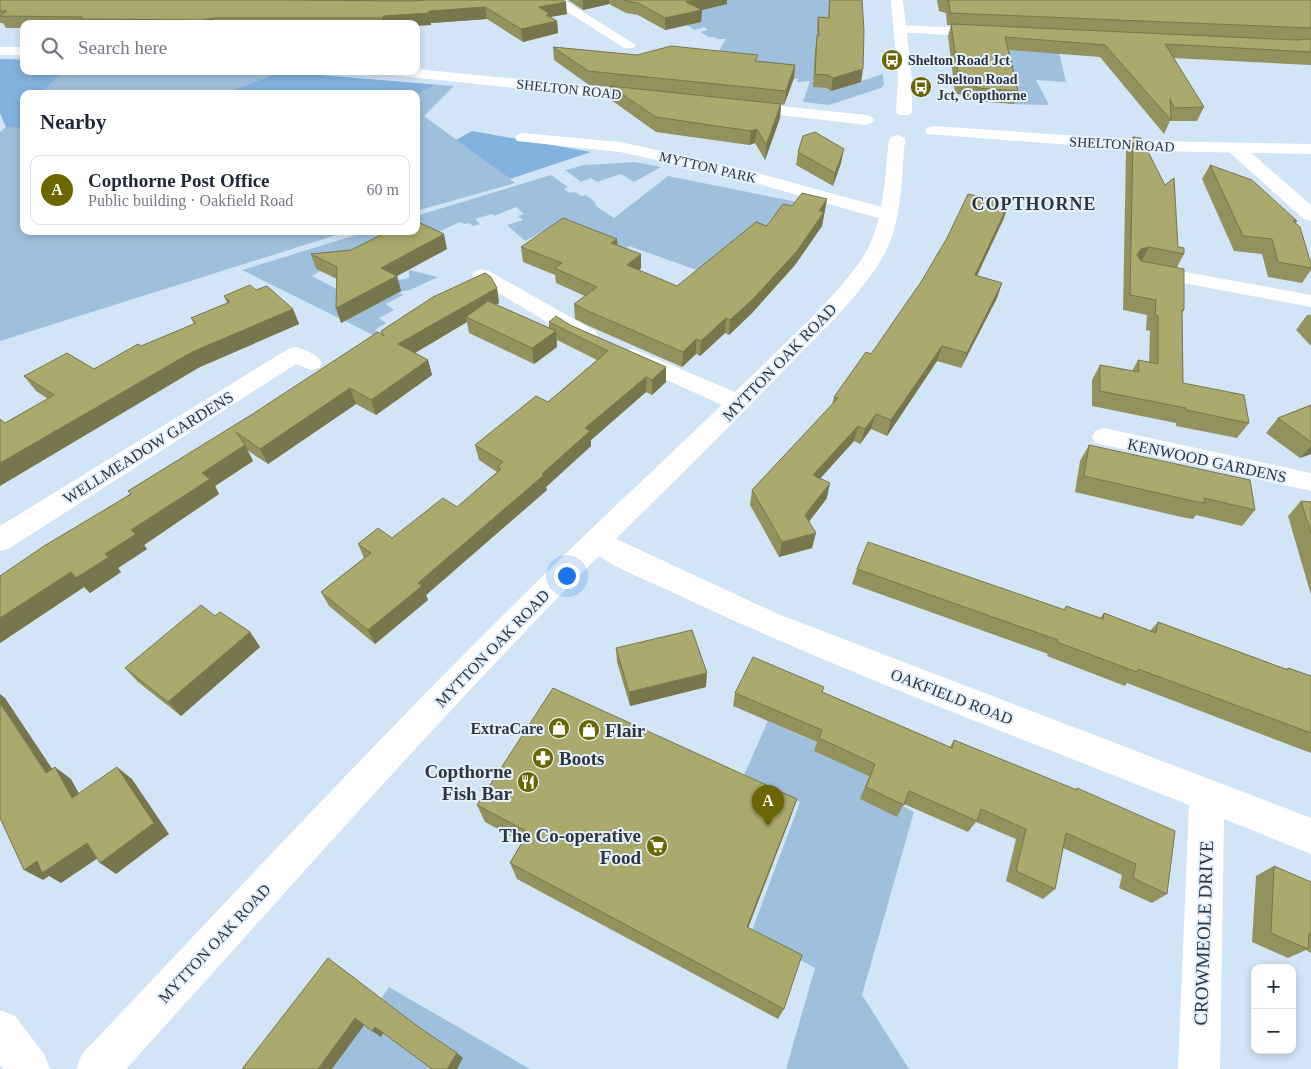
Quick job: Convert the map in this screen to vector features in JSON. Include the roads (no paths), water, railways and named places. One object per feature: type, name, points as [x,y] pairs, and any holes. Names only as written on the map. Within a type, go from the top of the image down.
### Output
[{"type":"main road","points":[[555,0],[629,45]]},
{"type":"main road","points":[[897,0],[905,79],[904,112]]},
{"type":"main road","points":[[900,29],[1000,34]]},
{"type":"main road","points":[[0,51],[20,51]]},
{"type":"main road","name":"SHELTON ROAD","points":[[420,74],[663,99]]},
{"type":"main road","points":[[728,106],[878,114],[904,112],[923,117],[933,126],[933,131],[924,138],[884,137],[869,130],[866,125],[878,114]]},
{"type":"main road","name":"SHELTON ROAD","points":[[933,131],[1152,146],[1311,149]]},
{"type":"main road","name":"MYTTON OAK ROAD","points":[[97,1069],[414,728],[559,578],[599,542],[739,403],[859,278],[882,240],[889,215],[884,137]]},
{"type":"main road","name":"MYTTON PARK","points":[[523,138],[620,147],[733,172],[889,215]]},
{"type":"main road","points":[[1235,148],[1311,215]]},
{"type":"main road","points":[[1141,270],[1311,301]]},
{"type":"main road","points":[[482,275],[580,333],[739,403]]},
{"type":"main road","name":"WELLMEADOW GARDENS","points":[[0,540],[296,354]]},
{"type":"main road","name":"KENWOOD GARDENS","points":[[1104,437],[1311,482]]},
{"type":"main road","name":"OAKFIELD ROAD","points":[[599,542],[625,557],[767,623],[1311,836]]},
{"type":"main road","name":"CROWMEOLE DRIVE","points":[[1199,1069],[1207,796]]},
{"type":"main road","points":[[0,1031],[29,1069]]},
{"type":"place","name":"Shelton Road Jct","points":[[892,60]]},
{"type":"place","name":"Shelton Road Jct, Copthorne","points":[[921,87]]},
{"type":"place","name":"ExtraCare","points":[[559,728]]},
{"type":"place","name":"Flair","points":[[589,730]]},
{"type":"place","name":"Boots","points":[[543,758]]},
{"type":"place","name":"Copthorne Fish Bar","points":[[528,782]]},
{"type":"place","name":"Copthorne Post Office","points":[[768,826]]},
{"type":"place","name":"The Co-operative Food","points":[[657,846]]},
{"type":"district","name":"COPTHORNE","points":[[1034,204]]}]
